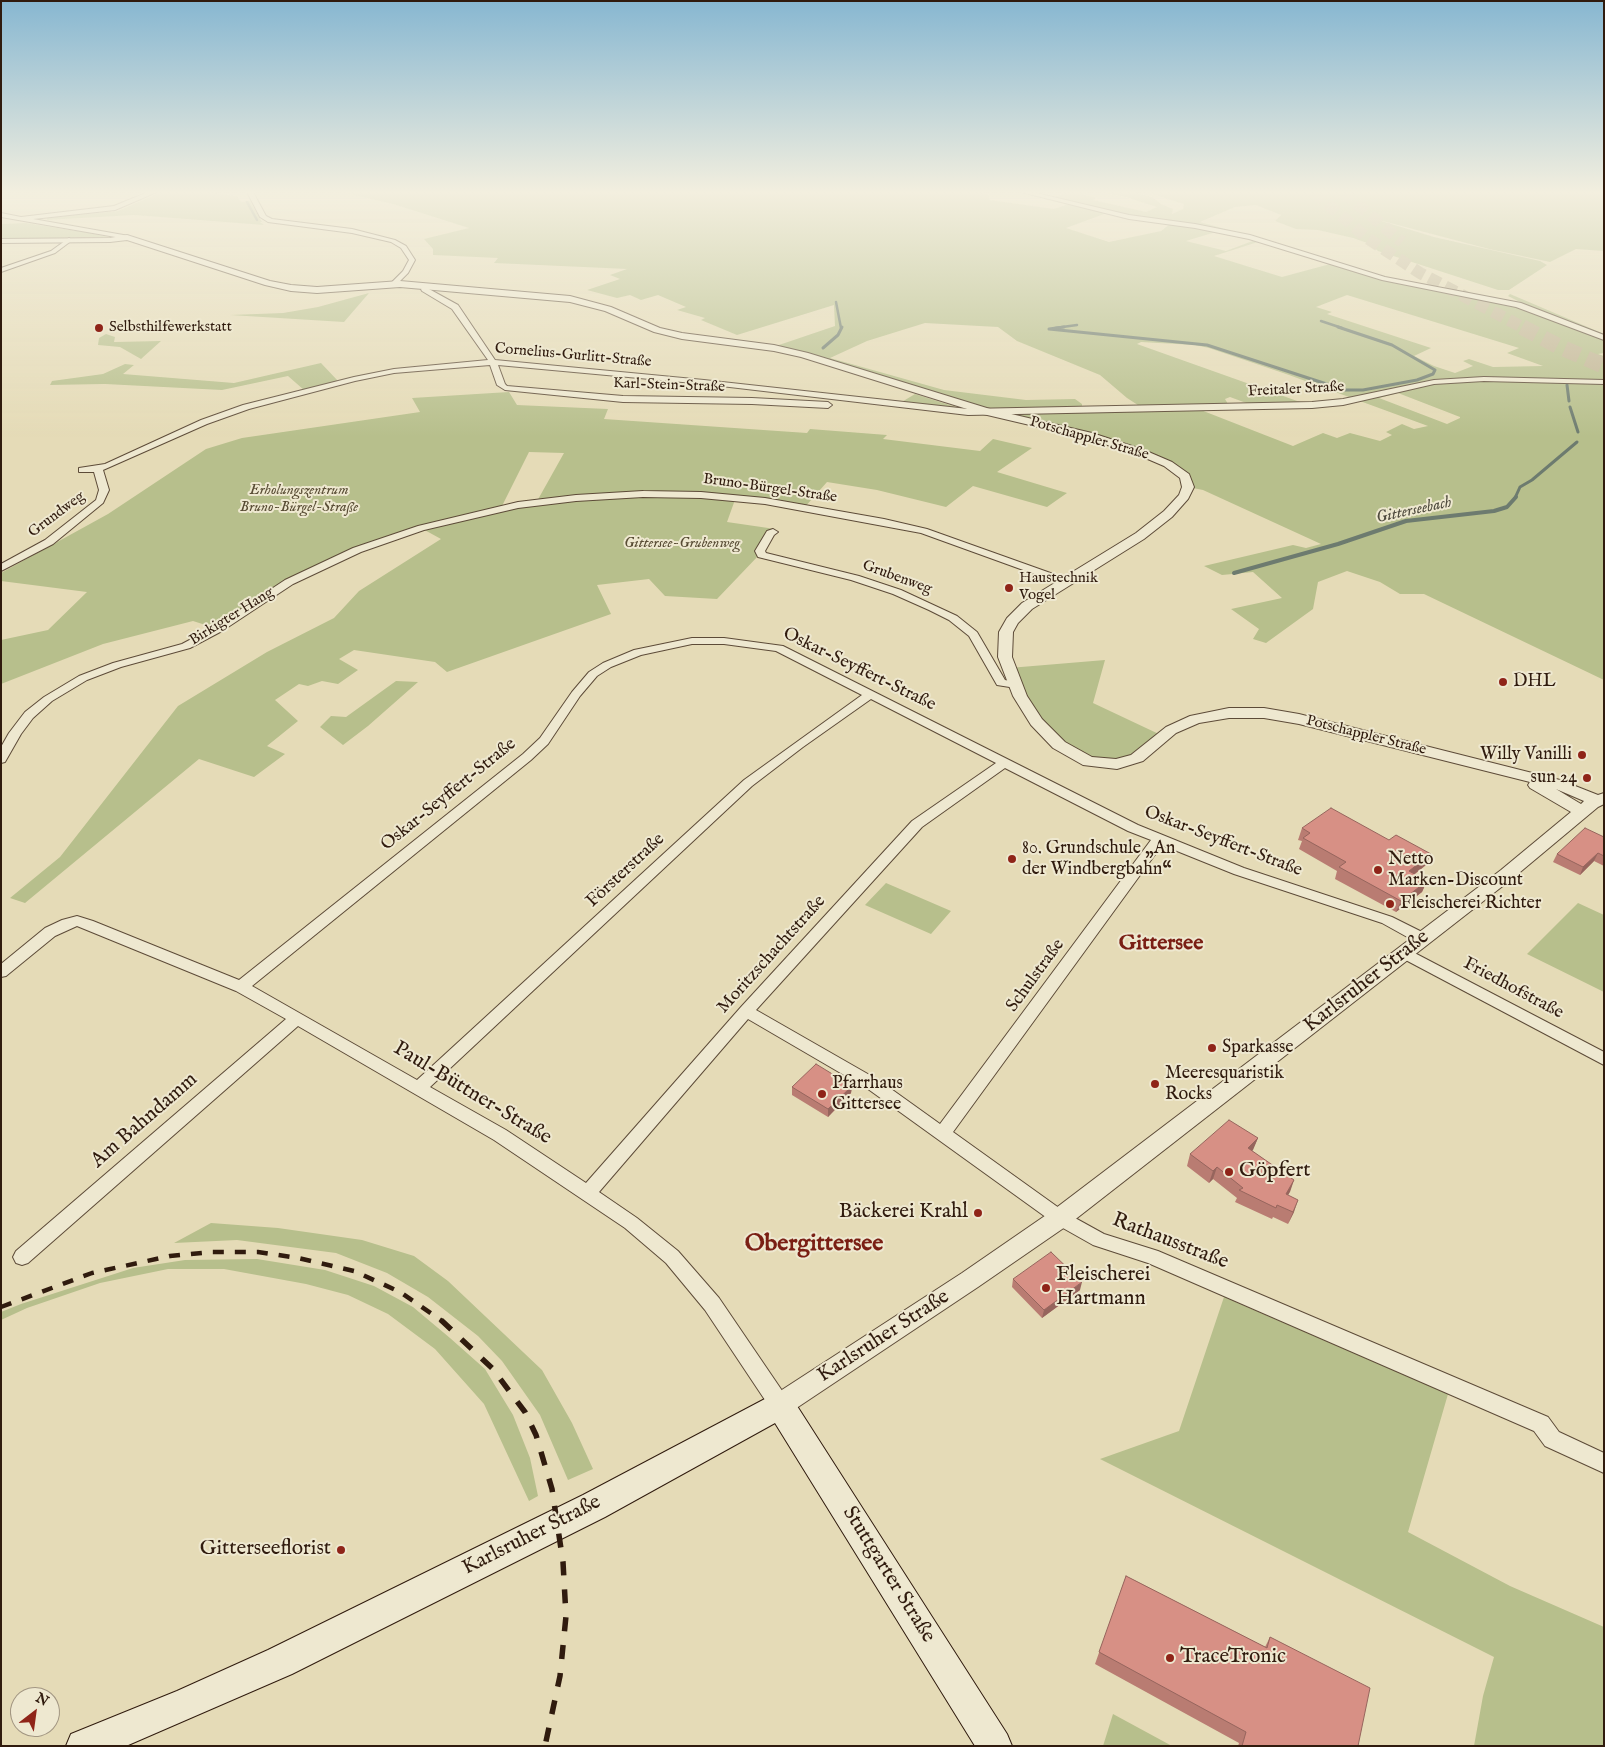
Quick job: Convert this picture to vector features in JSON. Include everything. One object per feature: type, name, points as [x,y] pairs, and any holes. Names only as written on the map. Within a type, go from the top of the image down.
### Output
[{"type":"main road","name":"Karlsruher Straße","points":[[83,1746],[186,1704],[280,1662],[594,1506],[780,1405]]},
{"type":"main road","name":"Stuttgarter Straße","points":[[780,1405],[995,1746]]},
{"type":"street","name":"Potschappler Straße","points":[[239,274],[281,287],[317,290],[394,284],[527,294],[581,301],[608,309],[657,330],[682,336],[774,348],[804,355],[987,412],[1063,429],[1117,444],[1168,464],[1181,472],[1187,480],[1188,487],[1184,496],[1168,514],[1140,536],[1027,606],[1009,627],[1004,646],[1005,657],[1026,709],[1046,732],[1074,755],[1098,764],[1118,764],[1137,758],[1172,730],[1189,721],[1209,716],[1247,712],[1299,719],[1518,774],[1562,786],[1601,801]]},
{"type":"street","points":[[394,284],[404,274]]},
{"type":"street","points":[[1365,274],[1379,278],[1518,305],[1604,338]]},
{"type":"street","name":"Karl-Stein-Straße","points":[[428,286],[425,288],[426,290],[447,300],[455,307],[493,362],[501,385],[513,389],[623,399],[752,401],[843,406],[956,416],[968,412]]},
{"type":"street","name":"Cornelius-Gurlitt-Straße","points":[[82,470],[98,469],[198,425],[246,407],[382,374],[493,362],[686,380],[968,412],[987,412]]},
{"type":"street","name":"Freitaler Straße","points":[[987,412],[1312,405],[1343,402],[1434,382],[1471,380],[1604,383]]},
{"type":"street","name":"Grundweg","points":[[1,568],[49,542],[100,501],[104,490],[98,469]]},
{"type":"street","name":"Bruno-Bürgel-Straße","points":[[461,518],[518,505],[606,495],[685,494],[750,499],[884,522],[924,531],[1066,582]]},
{"type":"street","name":"Birkigter Hang","points":[[1,759],[5,749],[24,721],[48,699],[67,687],[106,669],[178,649],[194,642],[218,629],[289,582],[332,560],[396,536],[461,518]]},
{"type":"street","name":"Grubenweg","points":[[773,532],[770,533],[760,551],[762,556],[863,581],[905,595],[933,608],[952,618],[973,634],[1002,683],[1016,685]]},
{"type":"street","name":"Oskar-Seyffert-Straße","points":[[241,987],[527,758],[554,728],[588,679],[601,668],[646,650],[682,642],[717,640],[779,648],[1100,812],[1159,839],[1239,871],[1387,920],[1423,939]]},
{"type":"street","name":"Försterstraße","points":[[420,1088],[748,783],[869,694]]},
{"type":"street","name":"Moritzschachtstraße","points":[[587,1194],[746,1011],[917,824],[1004,763]]},
{"type":"street","name":"Potschappler Straße","points":[[1518,774],[1581,811]]},
{"type":"street","name":"Karlsruher Straße","points":[[780,1405],[970,1280],[1060,1218],[1507,874],[1581,811],[1601,801]]},
{"type":"street","name":"Schulstraße","points":[[942,1134],[1159,839]]},
{"type":"street","name":"Paul-Büttner-Straße","points":[[1,972],[50,932],[67,923],[77,921],[241,987],[297,1018],[500,1135],[631,1224],[672,1257],[712,1304],[780,1405]]},
{"type":"street","name":"Friedhofstraße","points":[[1404,953],[1604,1059]]},
{"type":"street","name":"Rathausstraße","points":[[746,1011],[874,1086],[1060,1218],[1099,1240],[1152,1257],[1541,1424],[1552,1440],[1604,1463]]},
{"type":"street","name":"Am Bahndamm","points":[[22,1257],[297,1018]]},
{"type":"green space","points":[[1271,274],[1282,277],[1295,274],[1364,274],[1395,282],[1495,300],[1532,310],[1604,339],[1604,353],[1598,354],[1604,356],[1604,680],[1424,594],[1400,594],[1380,582],[1347,571],[1318,582],[1313,609],[1266,643],[1253,639],[1259,629],[1231,609],[1282,598],[1253,572],[1222,575],[1204,566],[1293,545],[1306,548],[1321,544],[1203,490],[1188,487],[1185,476],[1168,464],[1102,440],[987,412],[864,373],[774,348],[835,326],[834,305],[737,335],[701,320],[705,318],[677,310],[686,307],[658,295],[641,300],[630,295],[617,298],[587,290],[620,279],[610,275]],"holes":[[[1347,295],[1519,348],[1507,353],[1543,366],[1493,367],[1469,359],[1463,361],[1473,366],[1455,373],[1434,366],[1414,356],[1431,348],[1327,314],[1332,312],[1316,307]],[[925,323],[998,327],[1017,341],[1100,375],[1127,398],[1144,409],[1082,409],[1082,404],[1075,399],[1026,400],[944,390],[830,358],[867,341]],[[1141,342],[1195,345],[1209,348],[1428,426],[1414,429],[1402,424],[1386,432],[1392,435],[1380,441],[1350,433],[1337,438],[1323,433],[1293,446],[1188,405],[1228,404],[1225,399],[1230,397],[1249,404],[1300,402],[1137,344]],[[1398,393],[1460,418],[1447,424],[1379,398]]]},
{"type":"green space","points":[[1447,274],[1534,274],[1509,290],[1498,290]]},
{"type":"green space","points":[[369,293],[344,322],[230,315],[283,313],[318,307]]},
{"type":"green space","points":[[1510,294],[1604,334],[1604,337],[1522,305],[1522,303],[1508,296]]},
{"type":"green space","points":[[106,334],[115,337],[114,342],[161,341],[141,359],[120,347],[98,345],[99,338]]},
{"type":"green space","points":[[321,363],[338,381],[304,390],[288,376],[222,390],[105,384],[50,385],[52,381],[103,374],[125,364],[134,365],[123,374],[234,383]]},
{"type":"green space","points":[[509,392],[517,405],[608,409],[604,419],[807,433],[810,429],[887,435],[883,439],[980,451],[993,439],[1032,448],[997,472],[1067,493],[1047,507],[973,486],[946,507],[877,490],[827,482],[804,508],[736,497],[727,522],[775,529],[760,554],[717,599],[665,596],[649,579],[597,585],[611,614],[447,672],[435,662],[354,650],[339,659],[358,670],[338,684],[322,681],[308,686],[299,684],[275,700],[298,721],[267,746],[285,754],[254,777],[199,759],[25,903],[10,898],[60,857],[178,706],[267,652],[334,618],[359,591],[441,539],[421,528],[311,570],[218,629],[193,621],[103,644],[1,684],[1,640],[48,630],[87,592],[1,581],[1,573],[108,514],[206,449],[242,438],[420,412],[412,398]],"holes":[[[529,452],[564,453],[536,503],[501,508]]]},
{"type":"green space","points":[[915,394],[956,407],[958,408],[900,403]]},
{"type":"green space","points":[[1105,660],[1093,703],[1163,736],[1137,758],[1098,764],[1046,732],[1009,668]]},
{"type":"green space","points":[[396,681],[418,682],[368,726],[343,745],[320,727],[331,716],[346,717]]},
{"type":"green space","points":[[886,883],[951,911],[931,934],[865,905]]},
{"type":"green space","points":[[1578,903],[1604,915],[1604,992],[1527,954]]},
{"type":"green space","points":[[211,1223],[278,1228],[362,1240],[414,1256],[448,1281],[542,1370],[572,1423],[593,1469],[568,1480],[540,1415],[502,1361],[478,1336],[428,1297],[387,1273],[336,1253],[237,1240],[174,1243]]},
{"type":"green space","points":[[257,1259],[325,1270],[374,1286],[413,1307],[450,1338],[485,1369],[513,1415],[530,1458],[538,1496],[529,1501],[484,1404],[435,1349],[388,1314],[348,1295],[306,1284],[224,1269],[168,1269],[100,1283],[27,1308],[1,1320],[1,1312],[21,1304],[133,1268],[185,1260]]},
{"type":"green space","points":[[1224,1297],[1448,1394],[1408,1532],[1510,1586],[1604,1627],[1604,1746],[1474,1746],[1483,1696],[1494,1657],[1100,1459],[1179,1431]]},
{"type":"green space","points":[[1113,1714],[1172,1746],[1103,1746]]},
{"type":"building","name":"Netto Marken-Discount","points":[[1331,808],[1389,840],[1396,835],[1431,854],[1409,871],[1427,881],[1401,901],[1339,867],[1346,862],[1303,838],[1310,833],[1302,828]]},
{"type":"building","points":[[1585,828],[1604,837],[1604,856],[1598,853],[1583,867],[1557,854]]},
{"type":"building","name":"Pfarrhaus Gittersee","points":[[816,1064],[852,1086],[828,1109],[792,1087]]},
{"type":"building","name":"Göpfert","points":[[1229,1120],[1258,1138],[1248,1148],[1294,1180],[1286,1194],[1298,1200],[1293,1212],[1277,1205],[1276,1208],[1239,1190],[1243,1188],[1217,1167],[1213,1171],[1190,1154]]},
{"type":"building","name":"Fleischerei Hartmann","points":[[1051,1252],[1082,1282],[1044,1310],[1013,1279]]},
{"type":"building","points":[[1126,1576],[1267,1648],[1270,1637],[1370,1688],[1358,1746],[1242,1746],[1246,1732],[1099,1652]]},
{"type":"waterway","points":[[836,302],[841,328]]},
{"type":"waterway","points":[[1321,321],[1342,328]]},
{"type":"waterway","points":[[1055,328],[1077,325]]},
{"type":"waterway","points":[[823,348],[838,335],[842,327]]},
{"type":"waterway","points":[[1064,327],[1049,329],[1207,345],[1345,390],[1363,390],[1417,380],[1433,374],[1435,370],[1392,345],[1338,327]]},
{"type":"waterway","name":"Gitterseebach","points":[[1567,385],[1569,401]]},
{"type":"waterway","name":"Gitterseebach","points":[[1570,407],[1578,432]]},
{"type":"waterway","name":"Gitterseebach","points":[[1515,498],[1520,487],[1532,480],[1577,442]]},
{"type":"waterway","name":"Gitterseebach","points":[[1234,573],[1338,544],[1406,521],[1494,511],[1507,507],[1516,497]]},
{"type":"tunnel","points":[[1421,274],[1524,328]]},
{"type":"tunnel","points":[[1522,327],[1558,346],[1604,366]]},
{"type":"railway","points":[[1,1307],[92,1273],[170,1256],[211,1252],[258,1252],[298,1258],[354,1271],[400,1292],[442,1321]]},
{"type":"railway","points":[[441,1320],[492,1368],[525,1412],[536,1435],[552,1489],[563,1562],[566,1616],[560,1676],[545,1746]]},
{"type":"place","name":"Selbsthilfewerkstatt","points":[[99,328]]},
{"type":"place","name":"Haustechnik Vogel","points":[[1009,588]]},
{"type":"place","name":"DHL","points":[[1503,682]]},
{"type":"place","name":"Willy Vanilli","points":[[1582,755]]},
{"type":"place","name":"sun 24","points":[[1587,778]]},
{"type":"place","name":"80. Grundschule „An der Windbergbahn“","points":[[1012,859]]},
{"type":"place","name":"Netto Marken-Discount","points":[[1378,870]]},
{"type":"place","name":"Fleischerei Richter","points":[[1390,904]]},
{"type":"place","name":"Sparkasse","points":[[1212,1048]]},
{"type":"place","name":"Meeresquaristik Rocks","points":[[1155,1084]]},
{"type":"place","name":"Pfarrhaus Gittersee","points":[[822,1094]]},
{"type":"place","name":"Göpfert","points":[[1229,1172]]},
{"type":"place","name":"Bäckerei Krahl","points":[[978,1213]]},
{"type":"place","name":"Fleischerei Hartmann","points":[[1046,1288]]},
{"type":"place","name":"Gitterseeflorist","points":[[341,1550]]},
{"type":"place","name":"TraceTronic","points":[[1170,1658]]},
{"type":"district","name":"Gittersee","points":[[1161,944]]},
{"type":"district","name":"Obergittersee","points":[[814,1245]]},
{"type":"park label","name":"Erholungszentrum Bruno-Bürgel-Straße","points":[[299,500]]},
{"type":"park label","name":"Gittersee-Grubenweg","points":[[682,544]]}]
